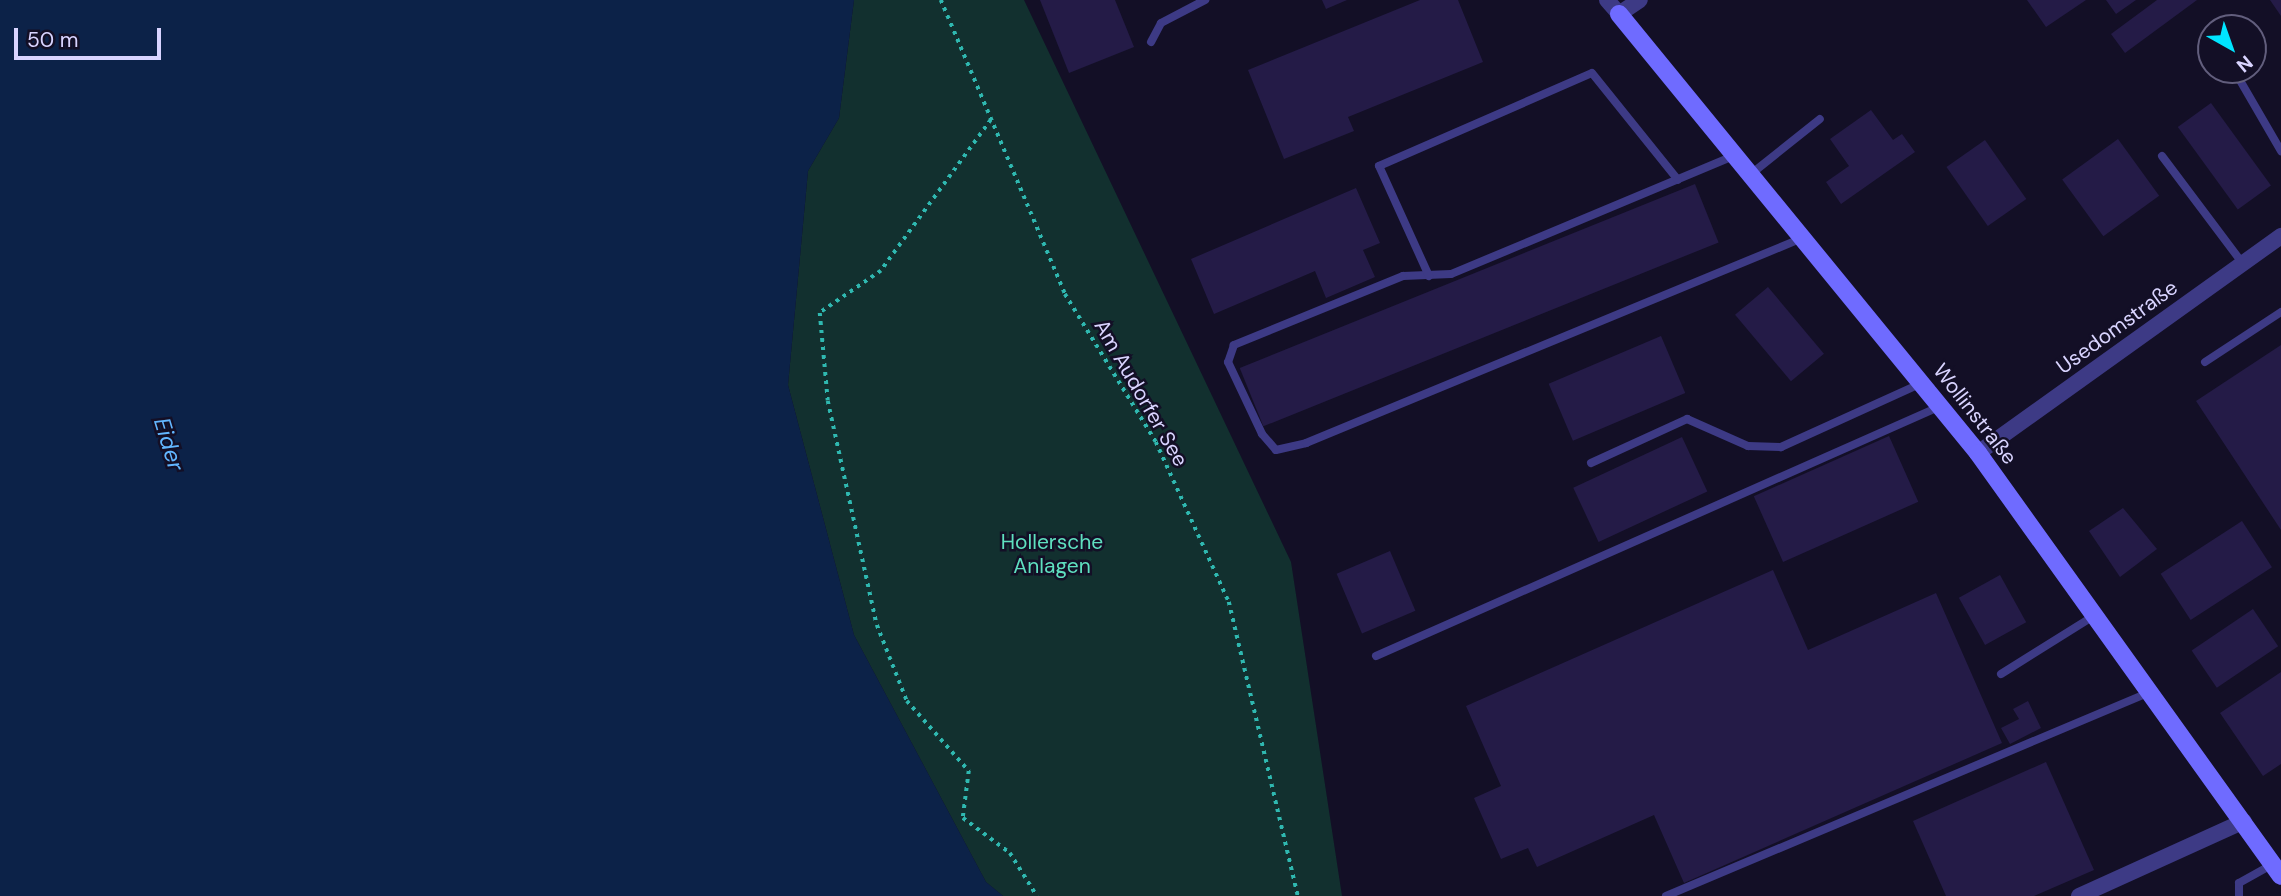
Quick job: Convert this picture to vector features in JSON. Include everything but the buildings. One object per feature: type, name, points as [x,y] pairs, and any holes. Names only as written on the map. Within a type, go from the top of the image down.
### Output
[{"type":"street","name":"Wollinstraße","points":[[1607,0],[1731,157],[1978,453],[2098,614],[2277,870]]},
{"type":"street","points":[[1619,15],[1640,0]]},
{"type":"street","name":"Usedomstraße","points":[[1978,453],[2281,236]]},
{"type":"street","points":[[2079,896],[2244,821]]},
{"type":"lane","points":[[1151,42],[1161,23],[1205,0]]},
{"type":"lane","points":[[1429,276],[1379,166],[1592,73],[1678,180]]},
{"type":"lane","points":[[2242,84],[2281,151]]},
{"type":"lane","points":[[1747,176],[1820,119]]},
{"type":"lane","points":[[2162,156],[2243,264]]},
{"type":"lane","points":[[1731,157],[1451,274],[1403,276],[1228,351],[1268,444],[1276,450],[1306,443],[1800,239]]},
{"type":"lane","points":[[2205,362],[2281,312]]},
{"type":"lane","points":[[1591,463],[1687,419],[1748,446],[1780,447],[1922,383]]},
{"type":"lane","points":[[1376,656],[1941,406]]},
{"type":"lane","points":[[2001,674],[2098,614]]},
{"type":"lane","points":[[1666,896],[2153,691]]},
{"type":"lane","points":[[2239,896],[2239,883],[2277,870]]},
{"type":"path","name":"Am Audorfer See","points":[[941,0],[1065,294],[1156,442],[1229,602],[1298,896]]},
{"type":"path","points":[[992,119],[881,271],[820,313],[828,401],[877,625],[907,701],[969,771],[963,818],[1010,853],[1037,896]]},
{"type":"green space","name":"Hollersche Anlagen","points":[[854,0],[1024,0],[1291,562],[1342,896],[1003,896],[986,882],[854,635],[788,385],[808,171],[839,118]]},
{"type":"water","name":"Eider","points":[[0,0],[854,0],[839,118],[808,171],[788,385],[854,635],[986,882],[1003,896],[0,896]]}]
